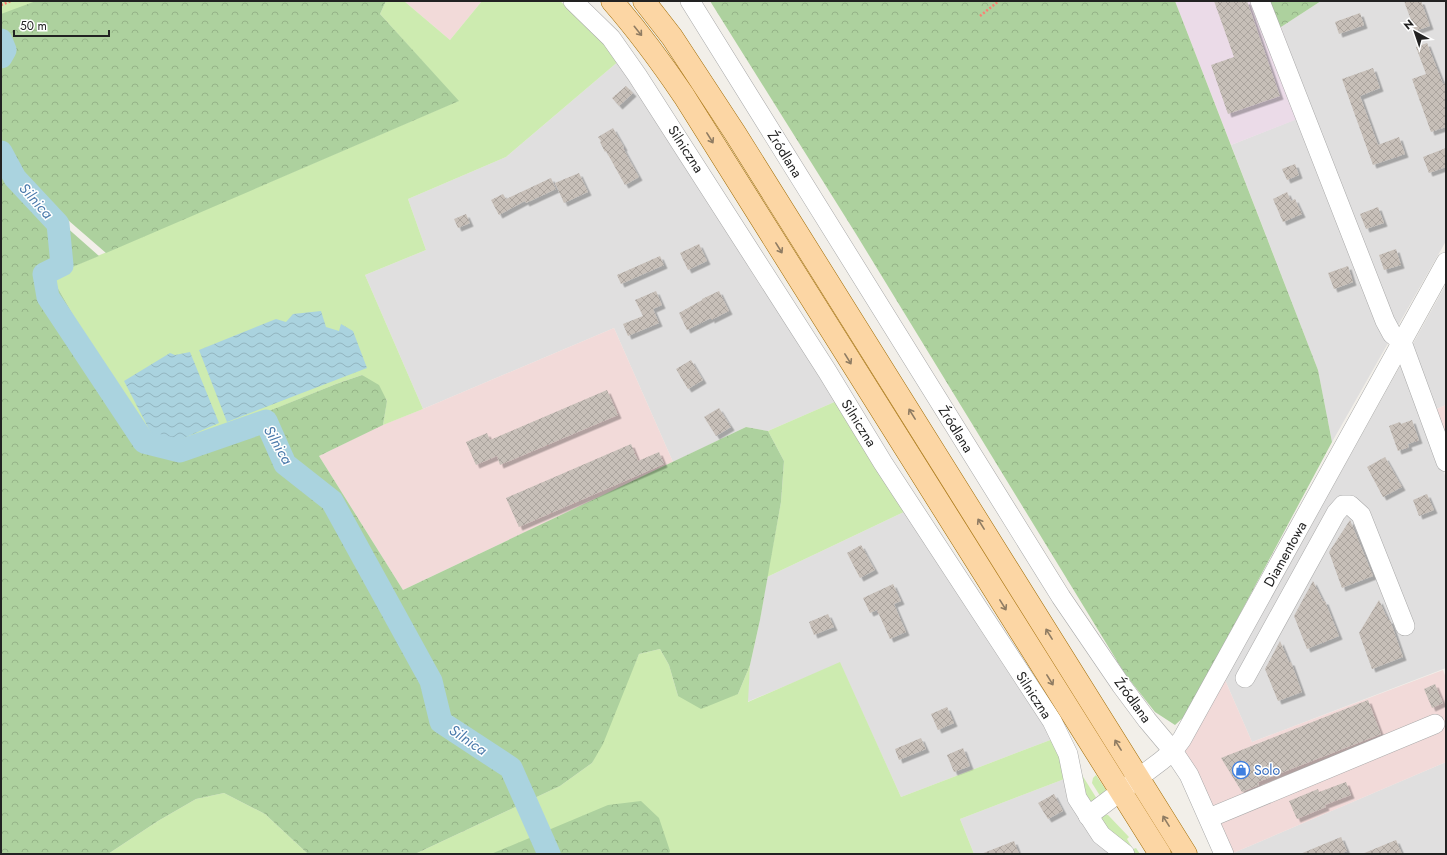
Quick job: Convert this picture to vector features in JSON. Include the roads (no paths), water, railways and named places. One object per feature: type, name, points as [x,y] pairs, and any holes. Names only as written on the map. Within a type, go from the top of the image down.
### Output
[{"type":"main road","points":[[612,1],[656,54],[684,96],[1160,854]]},
{"type":"main road","points":[[644,1],[672,37],[735,133],[1186,854]]},
{"type":"street","name":"Silniczna","points":[[573,1],[610,38],[641,81],[827,371],[883,463],[1052,721],[1068,754],[1077,798],[1088,816],[1101,835],[1125,854]]},
{"type":"street","name":"Źródlana","points":[[690,1],[1061,597],[1143,714],[1173,751],[1189,775],[1224,854]]},
{"type":"street","points":[[1260,1],[1385,321],[1392,334],[1402,342],[1446,462]]},
{"type":"street","name":"Diamentowa","points":[[1088,816],[1173,751],[1182,739],[1446,262]]},
{"type":"street","points":[[1245,678],[1336,513],[1343,506],[1350,505],[1361,516],[1405,626]]},
{"type":"street","points":[[1263,593],[1286,605]]},
{"type":"street","points":[[1209,818],[1435,724]]},
{"type":"water","points":[[321,311],[326,327],[339,331],[341,324],[353,331],[367,368],[227,422],[199,350],[276,319],[286,322],[293,314]]},
{"type":"water","points":[[190,352],[219,423],[172,443],[151,433],[124,381],[170,353],[175,355]]},
{"type":"waterway","name":"Silnica","points":[[1,40],[5,50],[1,57]]},
{"type":"waterway","name":"Silnica","points":[[1,152],[15,178],[58,224],[62,265],[44,274],[48,297],[144,442],[180,451],[266,421],[285,464],[332,501],[431,681],[441,722],[511,768],[549,854]]},
{"type":"place","name":"Solo","points":[[1241,770]]}]
